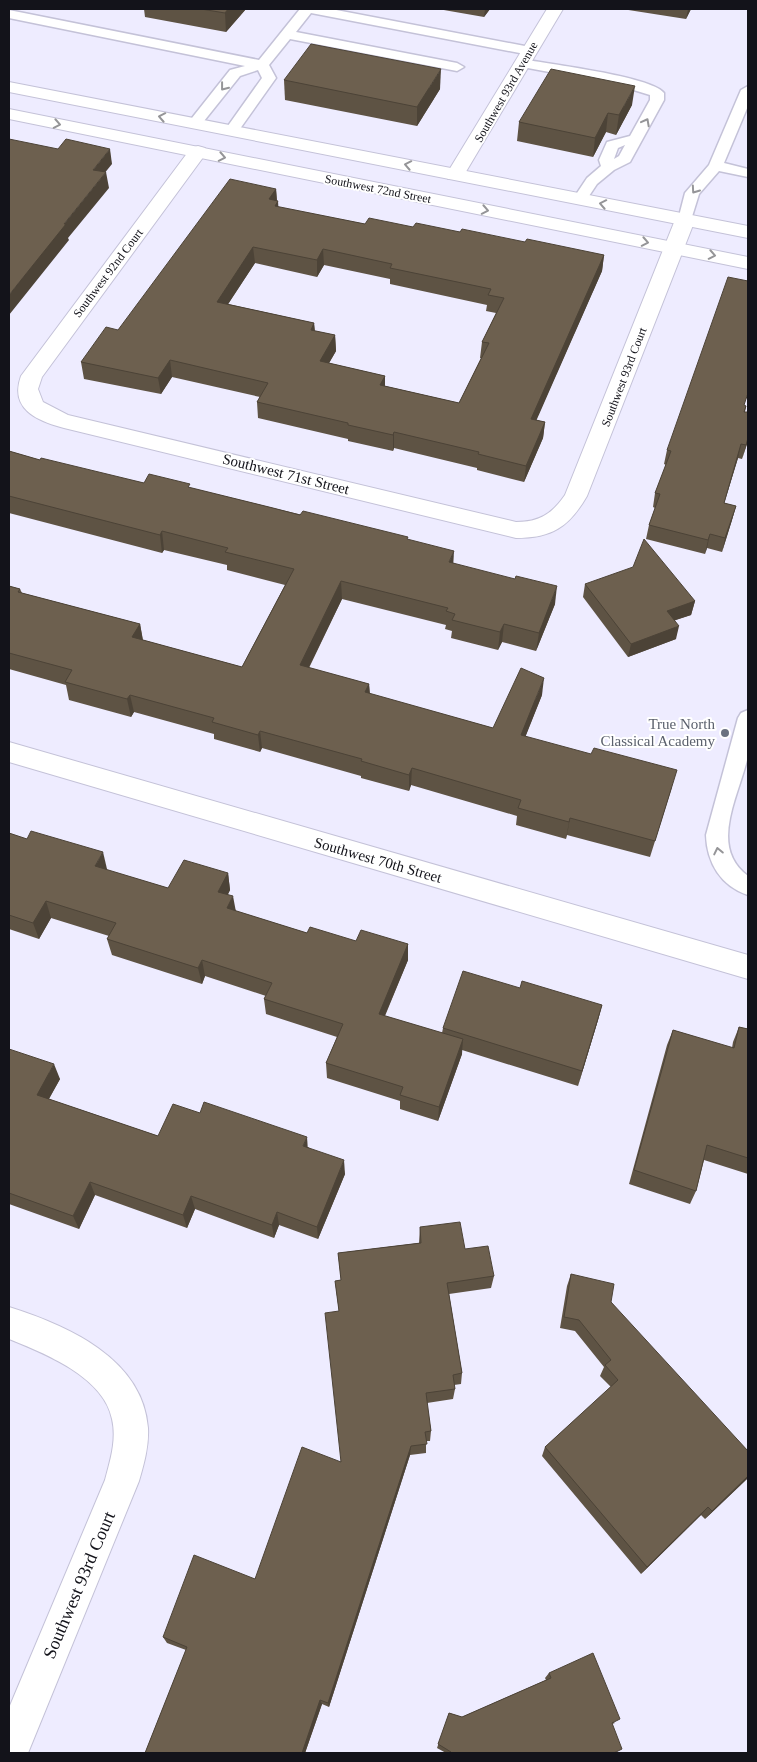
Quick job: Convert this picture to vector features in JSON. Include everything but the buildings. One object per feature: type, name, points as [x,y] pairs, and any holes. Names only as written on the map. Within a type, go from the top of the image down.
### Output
[{"type":"street","name":"Southwest 93rd Avenue","points":[[438,201],[555,9]]},
{"type":"street","name":"Southwest 72nd Street","points":[[9,87],[748,232]]},
{"type":"street","name":"Southwest 72nd Street","points":[[9,114],[748,263]]},
{"type":"street","name":"Southwest 92nd Court","points":[[29,399],[28,385],[42,361],[198,152]]},
{"type":"street","name":"Southwest 93rd Court","points":[[549,525],[570,507],[581,486],[685,220]]},
{"type":"street","name":"Southwest 71st Street","points":[[29,399],[42,413],[64,421],[516,530],[531,530],[549,525]]},
{"type":"street","name":"Southwest 70th Street","points":[[9,752],[748,967]]},
{"type":"street","name":"Southwest 93rd Court","points":[[9,1323],[60,1342],[91,1363],[110,1380],[128,1414],[130,1445],[122,1481],[9,1753]]},
{"type":"lane","points":[[195,123],[235,72],[262,65],[307,9]]},
{"type":"lane","points":[[312,9],[526,57],[649,88],[657,93],[657,100],[636,141],[626,140],[612,144],[606,160],[609,167],[592,182],[580,199]]},
{"type":"lane","points":[[9,14],[262,65]]},
{"type":"lane","points":[[287,34],[457,68]]},
{"type":"lane","points":[[232,130],[269,78],[262,65]]},
{"type":"lane","points":[[685,220],[692,193],[716,166],[748,90]]},
{"type":"lane","points":[[733,125],[748,128]]},
{"type":"lane","points":[[716,166],[748,173]]},
{"type":"lane","points":[[748,718],[718,828],[716,844],[717,853],[728,871],[748,886]]},
{"type":"place","name":"True North Classical Academy","points":[[725,733]]}]
